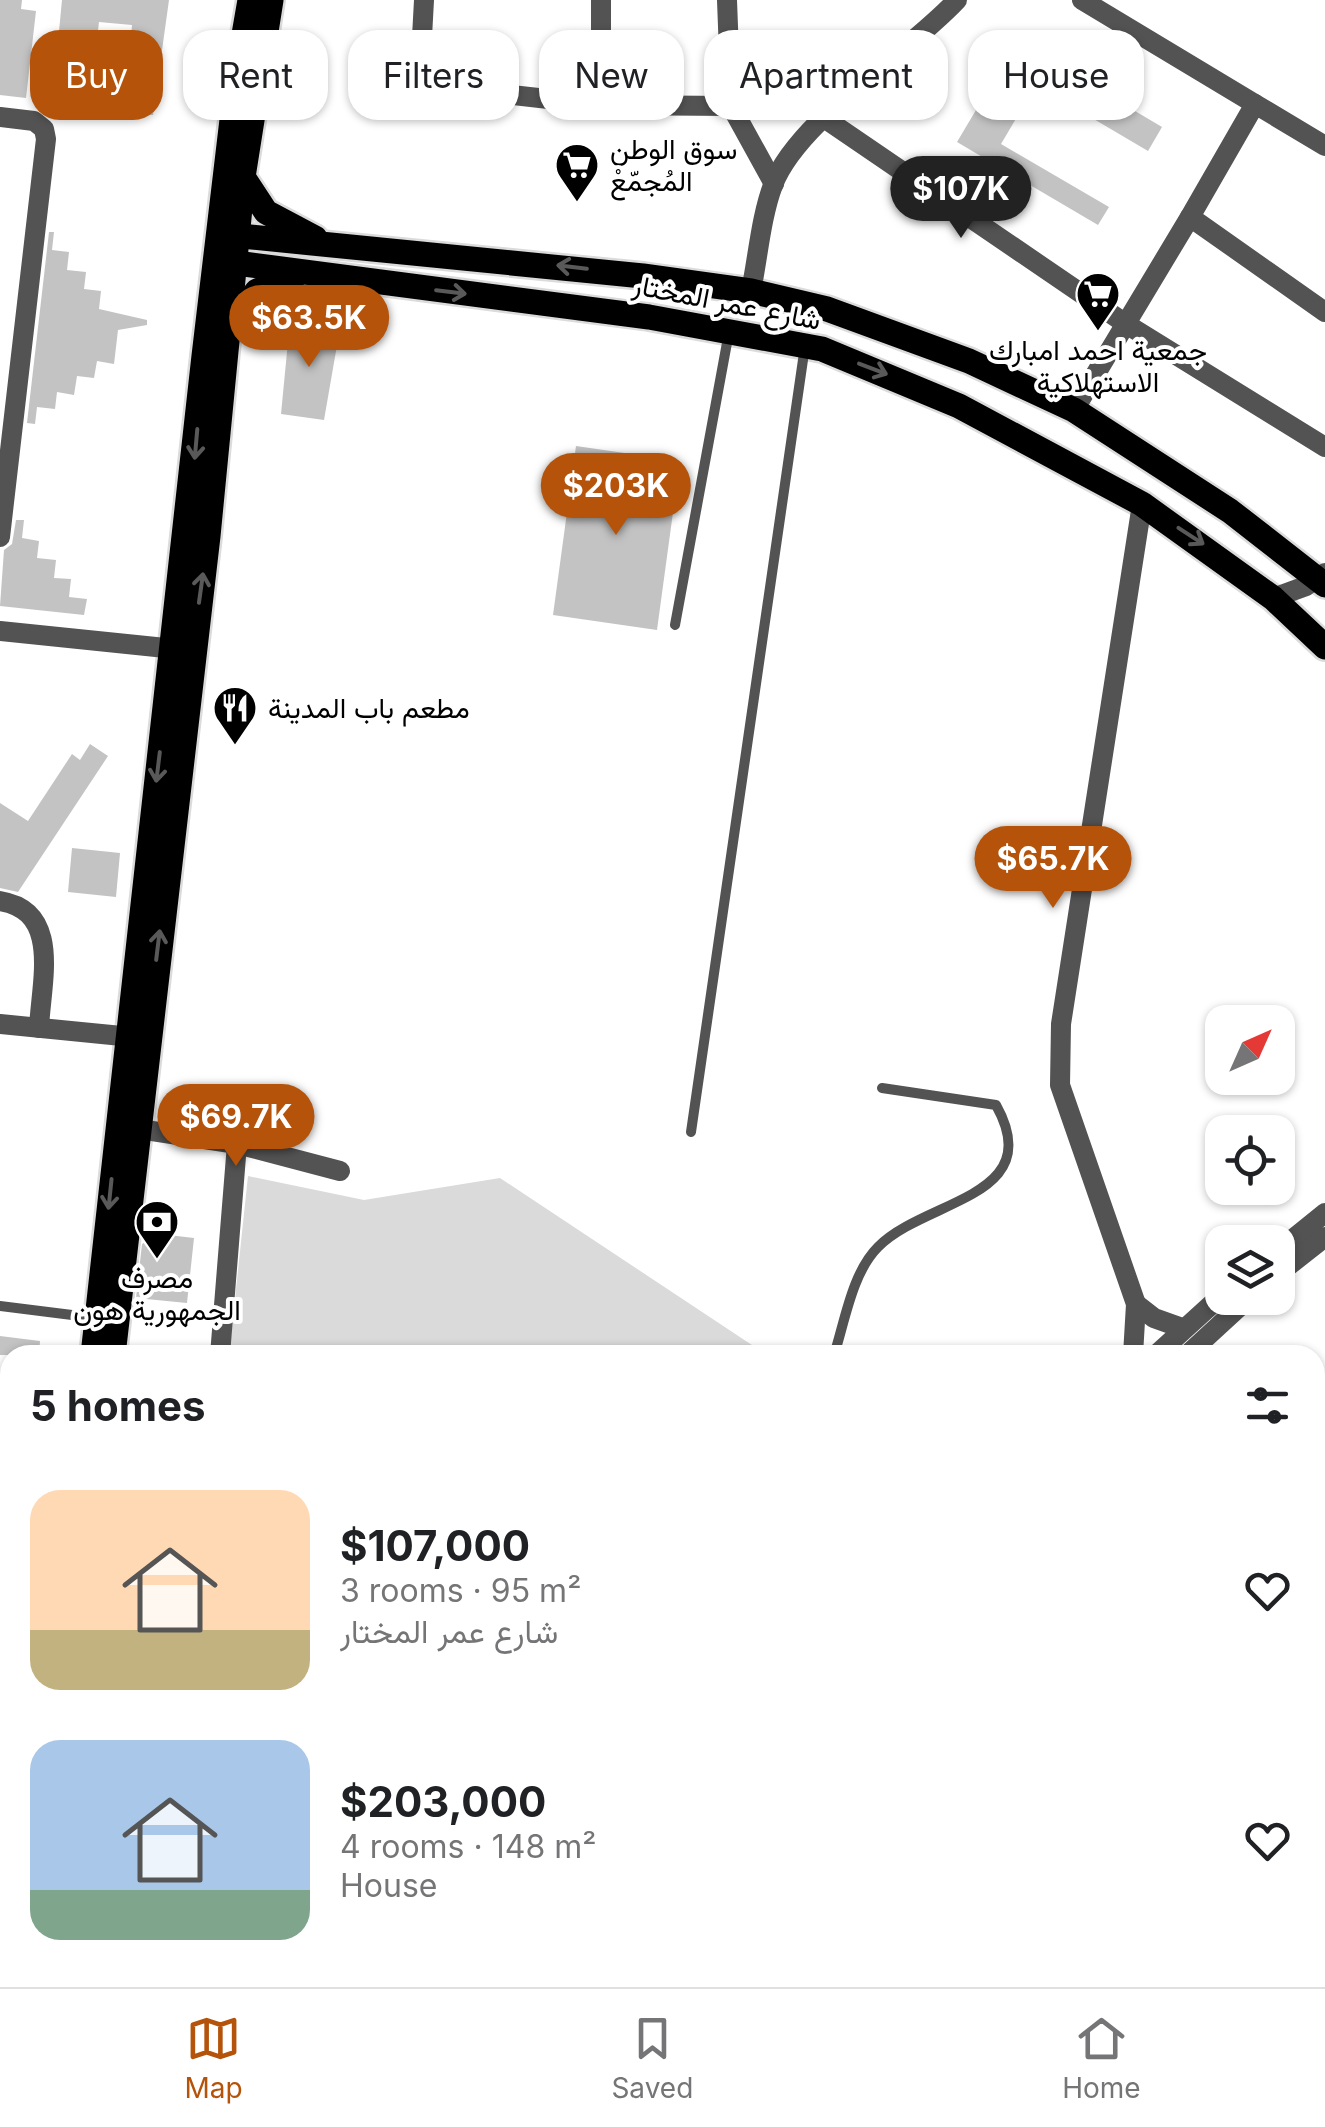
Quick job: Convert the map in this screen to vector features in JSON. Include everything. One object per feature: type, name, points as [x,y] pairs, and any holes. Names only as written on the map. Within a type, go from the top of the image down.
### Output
[{"type":"main road","points":[[113,1345],[111,1283],[227,262],[250,0]]},
{"type":"main road","points":[[229,235],[244,177],[271,0]]},
{"type":"main road","points":[[244,177],[266,212],[329,245]]},
{"type":"main road","name":"شارع عمر المختار","points":[[229,235],[513,260],[751,291],[827,309],[969,361],[1074,410],[1160,462],[1322,578]]},
{"type":"main road","points":[[181,650],[208,536],[226,331],[227,262]]},
{"type":"main road","name":"شارع عمر المختار","points":[[227,262],[729,331],[814,347],[960,406],[1142,504],[1273,598],[1325,647]]},
{"type":"main road","points":[[226,331],[257,290],[300,273]]},
{"type":"main road","points":[[814,347],[827,309]]},
{"type":"main road","points":[[94,1345],[97,1318],[111,1283],[140,1129],[137,1038]]},
{"type":"street","points":[[424,0],[420,74],[433,86],[539,99]]},
{"type":"street","points":[[601,0],[601,30]]},
{"type":"street","points":[[727,0],[728,30]]},
{"type":"street","points":[[925,30],[956,0]]},
{"type":"street","points":[[1082,0],[1325,146]]},
{"type":"street","points":[[1074,410],[1254,104]]},
{"type":"street","points":[[0,117],[34,121],[44,129],[46,139],[0,537]]},
{"type":"street","points":[[740,120],[774,184]]},
{"type":"street","points":[[751,291],[774,184],[822,120]]},
{"type":"street","points":[[827,120],[1126,324],[1325,448]]},
{"type":"street","points":[[1190,218],[1325,312]]},
{"type":"street","points":[[1134,1345],[1136,1304],[1060,1085],[1061,1024],[1142,504]]},
{"type":"street","points":[[1273,598],[1322,578]]},
{"type":"street","points":[[0,632],[181,650]]},
{"type":"street","points":[[0,901],[31,915],[43,932],[39,1028]]},
{"type":"street","points":[[0,1024],[137,1038]]},
{"type":"street","points":[[140,1129],[237,1144],[340,1171]]},
{"type":"street","points":[[221,1345],[237,1144]]},
{"type":"street","points":[[1295,1237],[1325,1213]]},
{"type":"street","points":[[1295,1260],[1325,1236]]},
{"type":"street","points":[[1136,1304],[1154,1318],[1182,1328]]},
{"type":"street","points":[[1166,1345],[1205,1310]]},
{"type":"street","points":[[1198,1345],[1230,1315]]},
{"type":"lane","points":[[675,625],[729,331]]},
{"type":"lane","points":[[691,1132],[814,347]]},
{"type":"lane","points":[[837,1345],[862,1271],[877,1248],[920,1216],[979,1192],[996,1180],[1010,1156],[1006,1122],[996,1105],[882,1088]]},
{"type":"lane","points":[[0,1306],[97,1318]]},
{"type":"shaded area","points":[[248,1176],[364,1200],[500,1178],[752,1345],[230,1345]]},
{"type":"building","points":[[0,0],[22,0],[21,9],[36,11],[34,30],[30,30],[26,98],[0,95]]},
{"type":"building","points":[[62,0],[169,0],[163,43],[163,30],[132,30],[132,25],[99,22],[98,30],[59,30]]},
{"type":"building","points":[[1144,116],[1162,127],[1148,151],[1095,120],[1144,120]]},
{"type":"building","points":[[970,120],[1015,120],[1001,144],[1109,207],[1098,225],[957,142]]},
{"type":"building","points":[[49,232],[54,232],[52,250],[69,252],[67,270],[86,272],[84,289],[101,291],[99,309],[147,320],[147,325],[118,330],[114,364],[97,361],[94,378],[77,376],[74,395],[57,392],[55,409],[37,407],[35,424],[27,423]]},
{"type":"building","points":[[290,321],[340,328],[324,420],[281,414]]},
{"type":"building","points":[[576,446],[680,461],[657,630],[553,615]]},
{"type":"building","points":[[16,520],[24,520],[22,538],[39,541],[37,558],[56,560],[54,578],[71,579],[69,597],[87,599],[84,615],[0,606],[4,550],[12,544]]},
{"type":"building","points":[[90,744],[108,756],[18,892],[0,888],[0,803],[28,821],[72,754],[80,760]]},
{"type":"building","points":[[72,848],[120,853],[116,897],[68,892]]},
{"type":"building","points":[[160,1234],[194,1238],[187,1303],[136,1298],[142,1244]]},
{"type":"building","points":[[0,1336],[40,1341],[40,1345],[0,1345]]},
{"type":"place","name":"سوق الوطن المُجمّعْ","points":[[577,203]]},
{"type":"place","name":"جمعية احمد امبارك الاستهلاكية","points":[[1098,332]]},
{"type":"place","name":"مطعم باب المدينة","points":[[235,746]]},
{"type":"place","name":"مصرف الجمهورية هون","points":[[157,1260]]}]
